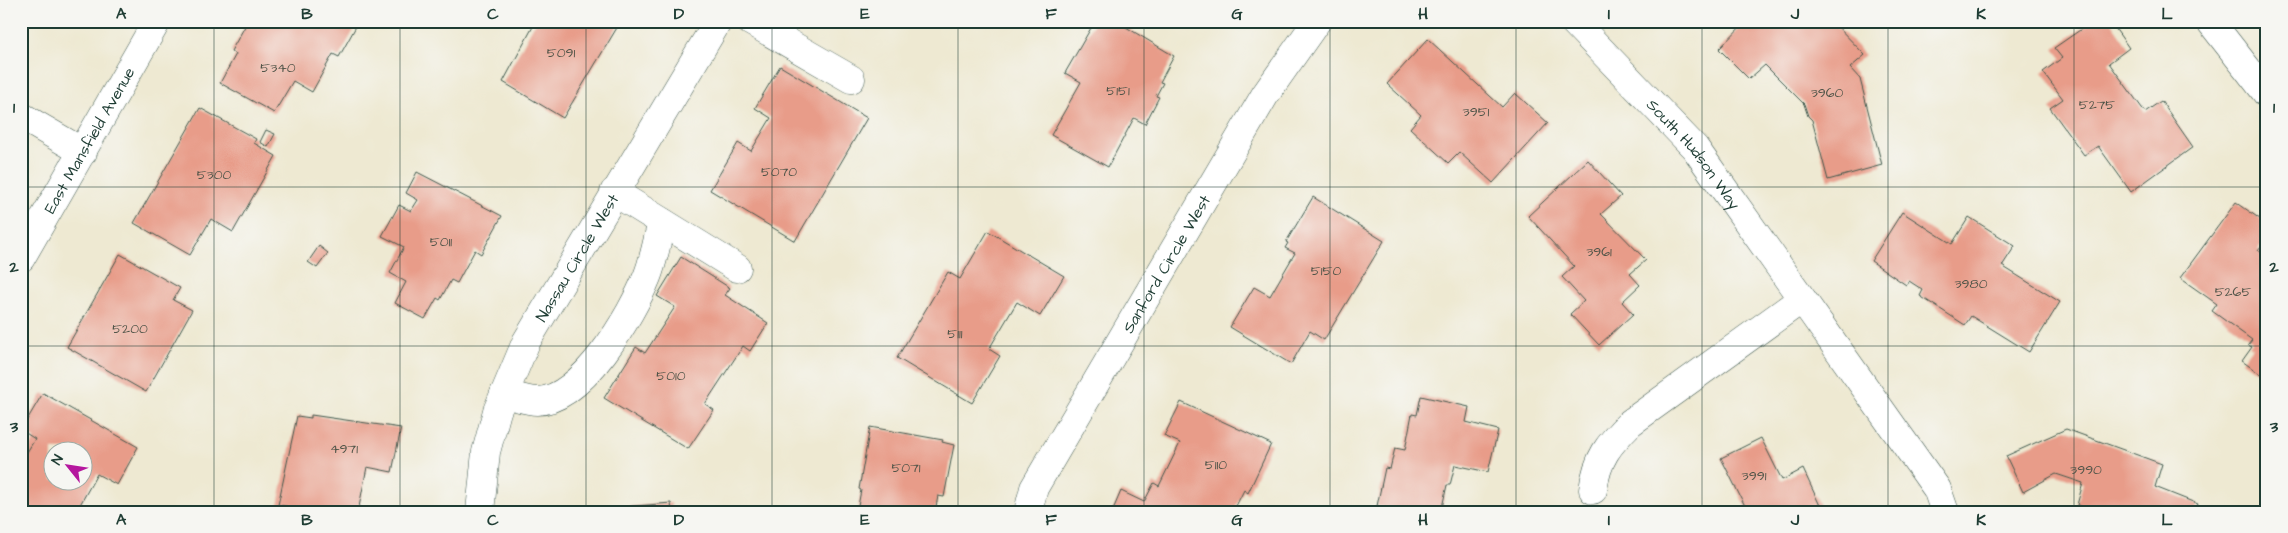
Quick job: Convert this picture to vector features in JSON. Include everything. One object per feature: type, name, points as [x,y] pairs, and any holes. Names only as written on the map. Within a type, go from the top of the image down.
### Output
[{"type":"street","name":"East Mansfield Avenue","points":[[21,258],[157,21]]},
{"type":"street","name":"Nassau Circle West","points":[[480,512],[486,452],[496,411],[526,342],[718,21]]},
{"type":"street","points":[[750,21],[851,79]]},
{"type":"street","name":"Sanford Circle West","points":[[1028,512],[1034,488],[1250,120],[1265,95],[1317,21]]},
{"type":"street","name":"South Hudson Way","points":[[1573,21],[1695,148],[1937,489],[1946,512]]},
{"type":"street","points":[[2210,21],[2267,94]]},
{"type":"street","points":[[21,116],[83,152]]},
{"type":"street","points":[[614,192],[737,268]]},
{"type":"street","points":[[504,394],[538,401],[567,392],[590,370],[624,323],[648,276],[662,222]]},
{"type":"street","points":[[1594,490],[1595,474],[1609,444],[1630,423],[1802,299]]},
{"type":"building","points":[[248,21],[359,21],[339,57],[333,54],[312,92],[293,81],[274,113],[220,83],[236,54],[231,51]]},
{"type":"building","points":[[536,21],[621,21],[563,118],[503,82]]},
{"type":"building","points":[[1095,21],[1116,21],[1174,56],[1160,82],[1163,83],[1156,96],[1159,97],[1145,124],[1134,118],[1108,167],[1051,135],[1081,82],[1065,73]]},
{"type":"building","points":[[1746,21],[1832,21],[1865,55],[1850,68],[1860,79],[1882,165],[1828,180],[1812,120],[1808,116],[1804,104],[1765,65],[1749,79],[1719,49]]},
{"type":"building","points":[[2093,21],[2110,21],[2129,48],[2109,63],[2145,112],[2161,101],[2193,147],[2131,192],[2098,146],[2084,155],[2050,108],[2063,99],[2043,72],[2062,58],[2054,48]]},
{"type":"building","points":[[1428,39],[1502,107],[1515,93],[1548,123],[1493,183],[1459,152],[1448,163],[1410,128],[1421,115],[1387,84]]},
{"type":"building","points":[[780,66],[867,118],[795,241],[710,190],[738,143],[751,151],[771,118],[755,108]]},
{"type":"building","points":[[200,108],[256,139],[254,143],[276,156],[233,232],[211,219],[190,255],[134,223]]},
{"type":"building","points":[[266,130],[275,134],[268,147],[260,142]]},
{"type":"building","points":[[1588,160],[1621,196],[1601,214],[1646,260],[1630,274],[1640,285],[1622,302],[1633,314],[1599,345],[1570,314],[1584,301],[1562,277],[1574,266],[1528,216]]},
{"type":"building","points":[[417,172],[502,216],[481,254],[475,250],[457,283],[451,280],[440,300],[437,298],[425,319],[395,303],[406,282],[390,273],[404,247],[382,236],[399,205],[411,211],[418,200],[406,193]]},
{"type":"building","points":[[1313,197],[1384,241],[1324,340],[1310,331],[1291,364],[1230,327],[1254,287],[1270,296],[1295,253],[1285,248],[1288,243],[1286,242]]},
{"type":"building","points":[[2236,202],[2267,224],[2267,238],[2258,250],[2267,256],[2267,379],[2242,361],[2252,347],[2248,345],[2252,340],[2212,311],[2217,304],[2180,278]]},
{"type":"building","points":[[1902,212],[1952,244],[1969,217],[2015,246],[2002,266],[2060,302],[2029,352],[1971,316],[1965,325],[1920,296],[1923,290],[1909,281],[1906,285],[1871,261]]},
{"type":"building","points":[[988,231],[1064,276],[1040,316],[1017,302],[989,349],[1000,356],[972,403],[897,358],[948,272],[960,279]]},
{"type":"building","points":[[319,246],[328,253],[317,268],[308,262]]},
{"type":"building","points":[[120,254],[180,288],[173,300],[192,310],[146,392],[67,347]]},
{"type":"building","points":[[681,257],[730,288],[725,295],[768,323],[750,351],[743,346],[705,404],[714,410],[688,449],[604,398],[636,347],[645,353],[675,307],[657,296]]},
{"type":"building","points":[[43,393],[138,447],[117,485],[97,474],[92,483],[92,440],[42,440],[42,490],[88,490],[76,512],[21,512],[21,462],[35,439],[21,430]]},
{"type":"building","points":[[1421,396],[1469,407],[1466,422],[1498,430],[1488,472],[1455,465],[1450,485],[1447,485],[1441,512],[1395,512],[1395,509],[1377,506],[1385,468],[1390,469],[1395,448],[1405,450],[1412,414],[1417,415]]},
{"type":"building","points":[[1181,402],[1271,444],[1248,493],[1244,490],[1233,512],[1112,512],[1121,491],[1144,502],[1154,483],[1159,486],[1180,443],[1164,436]]},
{"type":"building","points":[[311,415],[401,428],[392,472],[367,467],[358,512],[290,512],[291,507],[278,505],[297,416],[311,418]]},
{"type":"building","points":[[870,427],[943,440],[942,442],[954,445],[944,497],[938,496],[935,512],[857,512],[861,490],[859,489]]},
{"type":"building","points":[[2066,429],[2162,464],[2155,487],[2198,504],[2195,512],[2106,512],[2101,510],[2098,512],[2077,505],[2083,483],[2056,474],[2023,492],[2006,456]]},
{"type":"building","points":[[1761,438],[1782,480],[1803,469],[1823,512],[1748,512],[1721,458]]},
{"type":"building","points":[[671,503],[672,512],[588,512],[588,510]]}]
